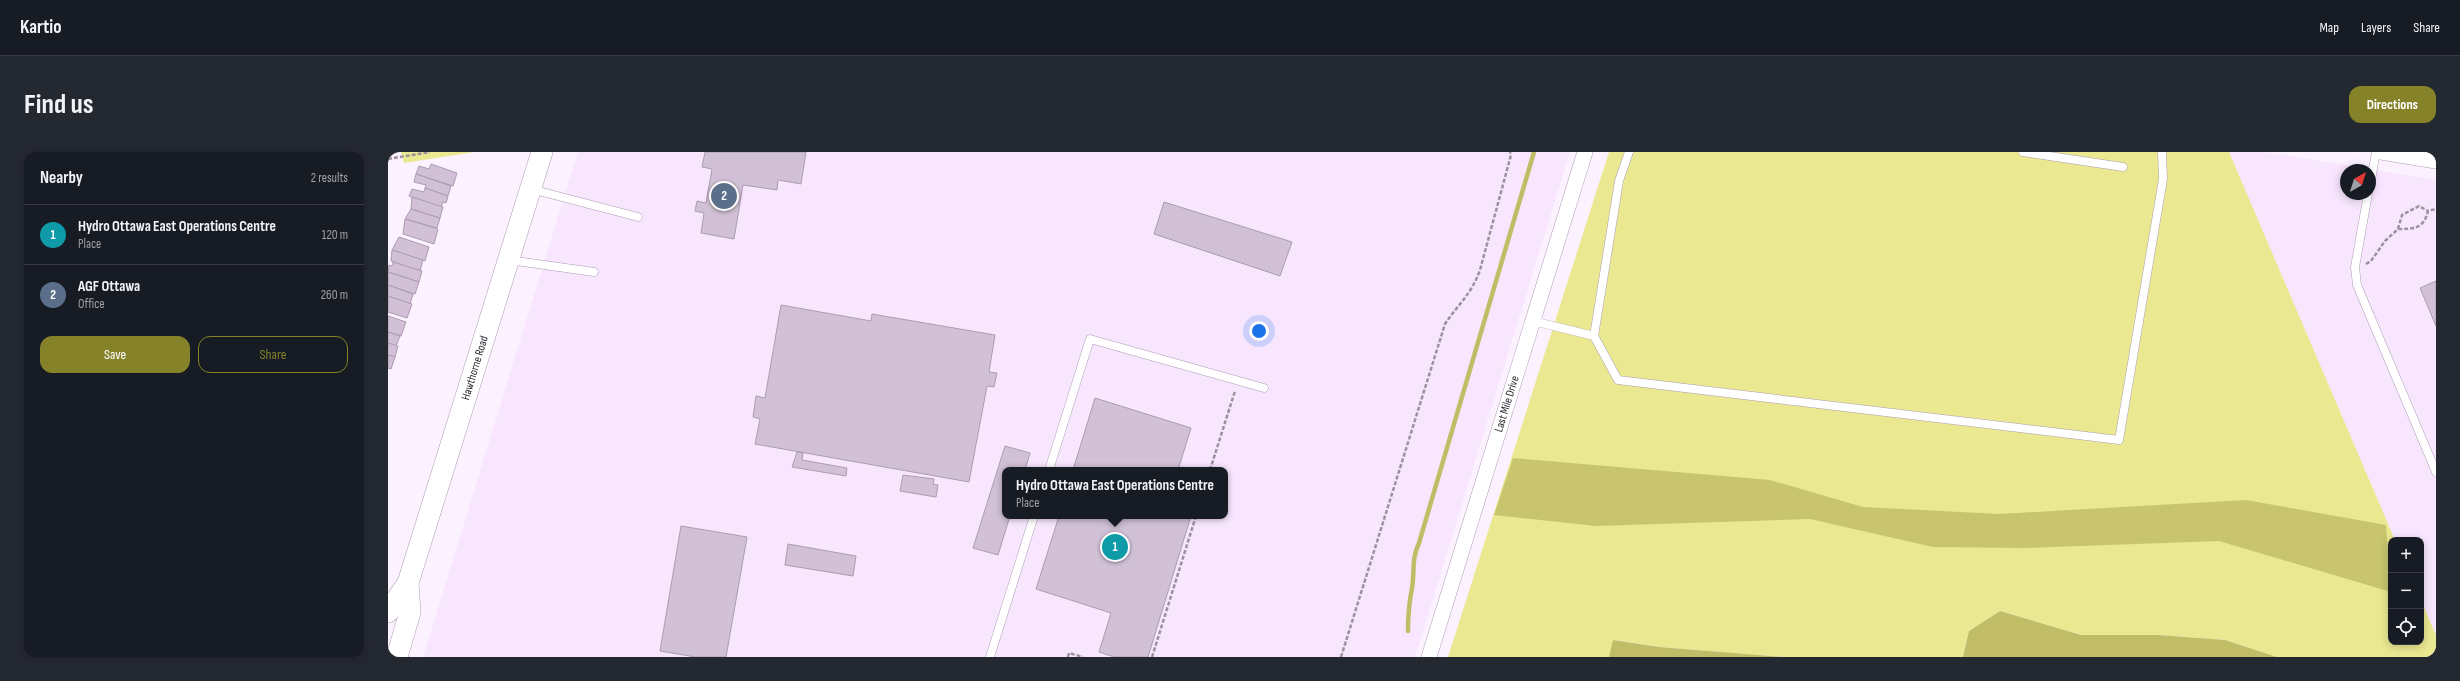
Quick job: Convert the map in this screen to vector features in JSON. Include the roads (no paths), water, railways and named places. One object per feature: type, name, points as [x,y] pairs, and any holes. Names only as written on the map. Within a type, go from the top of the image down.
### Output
[{"type":"main road","name":"Hawthorne Road","points":[[388,610],[408,583],[542,152]]},
{"type":"main road","name":"Hawthorne Road","points":[[396,657],[410,612],[408,583]]},
{"type":"street","name":"Last Mile Drive","points":[[1429,657],[1585,152]]},
{"type":"street","points":[[2381,152],[2436,161]]},
{"type":"lane","points":[[1629,152],[1619,182],[1594,336],[1618,380],[2119,440],[2163,179],[2162,152]]},
{"type":"lane","points":[[2024,152],[2124,167]]},
{"type":"lane","points":[[2374,164],[2376,152]]},
{"type":"lane","points":[[531,189],[638,216]]},
{"type":"lane","points":[[2367,200],[2355,265],[2357,285],[2436,472]]},
{"type":"lane","points":[[509,259],[594,272]]},
{"type":"lane","points":[[1533,320],[1594,336]]},
{"type":"lane","points":[[1050,467],[1090,340],[1264,388]]},
{"type":"lane","points":[[991,657],[1033,519]]},
{"type":"waterway","points":[[1408,631],[1415,555],[1534,152]]},
{"type":"place","name":"AGF Ottawa","points":[[724,196]]},
{"type":"place","name":"Hydro Ottawa East Operations Centre","points":[[1115,547]]}]
